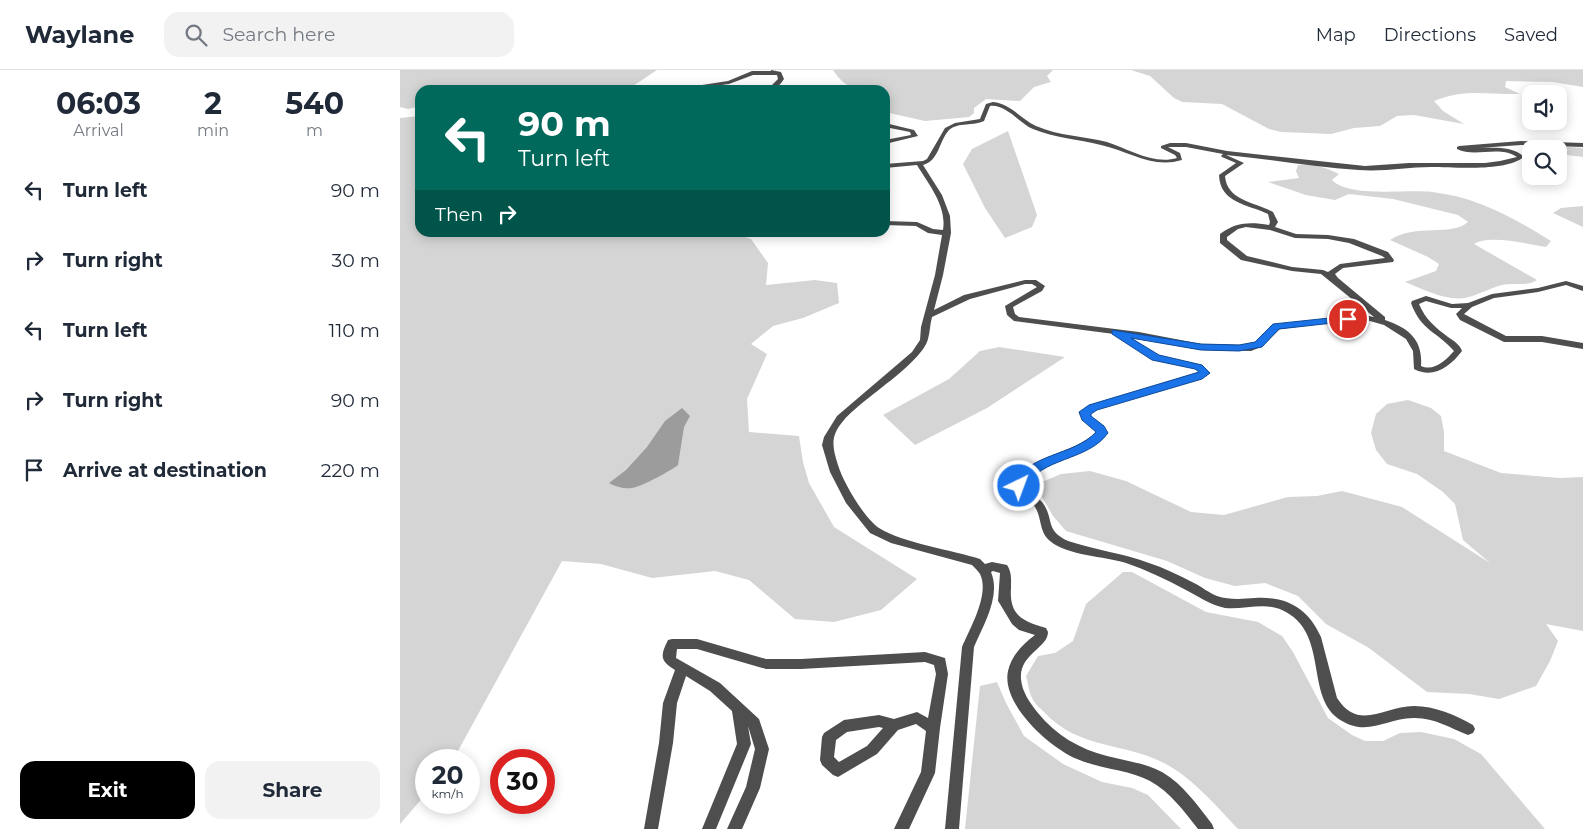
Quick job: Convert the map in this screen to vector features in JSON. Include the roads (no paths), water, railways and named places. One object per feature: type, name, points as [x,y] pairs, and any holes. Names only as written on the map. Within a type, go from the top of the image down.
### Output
[{"type":"street","points":[[766,70],[779,73]]},
{"type":"street","points":[[707,85],[729,82],[752,73],[779,73]]},
{"type":"street","points":[[776,85],[780,82],[781,77],[779,73]]},
{"type":"street","points":[[890,166],[919,164],[929,160],[947,130],[957,124],[982,120],[988,105],[991,104],[1000,104],[1021,120],[1040,129],[1104,144],[1142,157],[1176,160],[1181,156],[1163,147],[1168,145],[1202,148],[1269,158],[1374,168],[1414,165],[1477,165],[1510,161],[1521,157],[1516,153],[1504,151],[1459,149],[1464,147],[1520,143],[1583,145]]},
{"type":"street","points":[[890,126],[912,131],[916,136],[890,141]]},
{"type":"street","points":[[1202,148],[1241,163],[1222,175],[1223,186],[1230,197],[1260,206],[1271,213],[1274,222],[1271,228]]},
{"type":"street","points":[[919,164],[933,183],[946,216],[946,233],[939,275],[922,346],[905,363],[840,418],[827,444],[834,472],[851,503],[874,530],[896,540],[976,562],[988,577],[989,593],[968,647],[952,829]]},
{"type":"street","points":[[890,223],[918,224],[939,233],[946,233]]},
{"type":"street","points":[[1335,280],[1332,274],[1340,266],[1390,260],[1385,254],[1343,239],[1294,236],[1271,228],[1249,224],[1234,226],[1223,236],[1223,241],[1244,258],[1292,269],[1323,272],[1335,280],[1384,321],[1407,336],[1417,350],[1417,367],[1421,370],[1436,370],[1458,352],[1457,348],[1427,324],[1415,303],[1426,298],[1451,306],[1469,305],[1492,296],[1538,290],[1566,283],[1583,289]]},
{"type":"street","points":[[929,315],[984,291],[1010,284],[1033,282],[1041,286],[1039,290],[1009,306],[1011,315],[1017,319],[1116,332],[1201,347],[1239,348],[1258,345],[1276,326],[1363,317],[1384,321]]},
{"type":"street","points":[[1469,305],[1460,314],[1463,318],[1495,336],[1515,340],[1542,339],[1583,346]]},
{"type":"street","points":[[1116,332],[1156,358],[1198,367],[1205,373],[1198,377],[1085,412],[1086,418],[1100,428],[1102,433],[1097,439],[1038,466],[1022,478],[1019,486],[1021,491],[1039,505],[1044,524],[1055,539],[1066,544],[1130,560],[1158,570],[1218,602],[1284,605],[1311,628],[1328,689],[1335,706],[1344,716],[1362,723],[1381,720],[1396,714],[1414,712],[1436,714],[1468,729]]},
{"type":"street","points":[[984,570],[992,566],[1002,568],[1006,573],[1004,601],[1016,621],[1023,626],[1042,632],[1042,636],[1024,652],[1016,664],[1014,675],[1017,693],[1032,719],[1046,733],[1065,747],[1094,759],[1156,776],[1174,790],[1208,829]]},
{"type":"street","points":[[734,829],[753,788],[762,750],[754,723],[715,687],[669,660],[672,644],[696,644],[766,664],[801,664],[925,657],[940,662],[942,674],[928,773],[901,829]]},
{"type":"street","points":[[651,829],[666,743],[670,703],[682,668]]},
{"type":"street","points":[[709,829],[744,744],[738,708]]},
{"type":"street","points":[[894,725],[879,721],[844,726],[828,737],[827,760],[838,770],[872,750],[894,725],[917,718],[933,728]]}]
